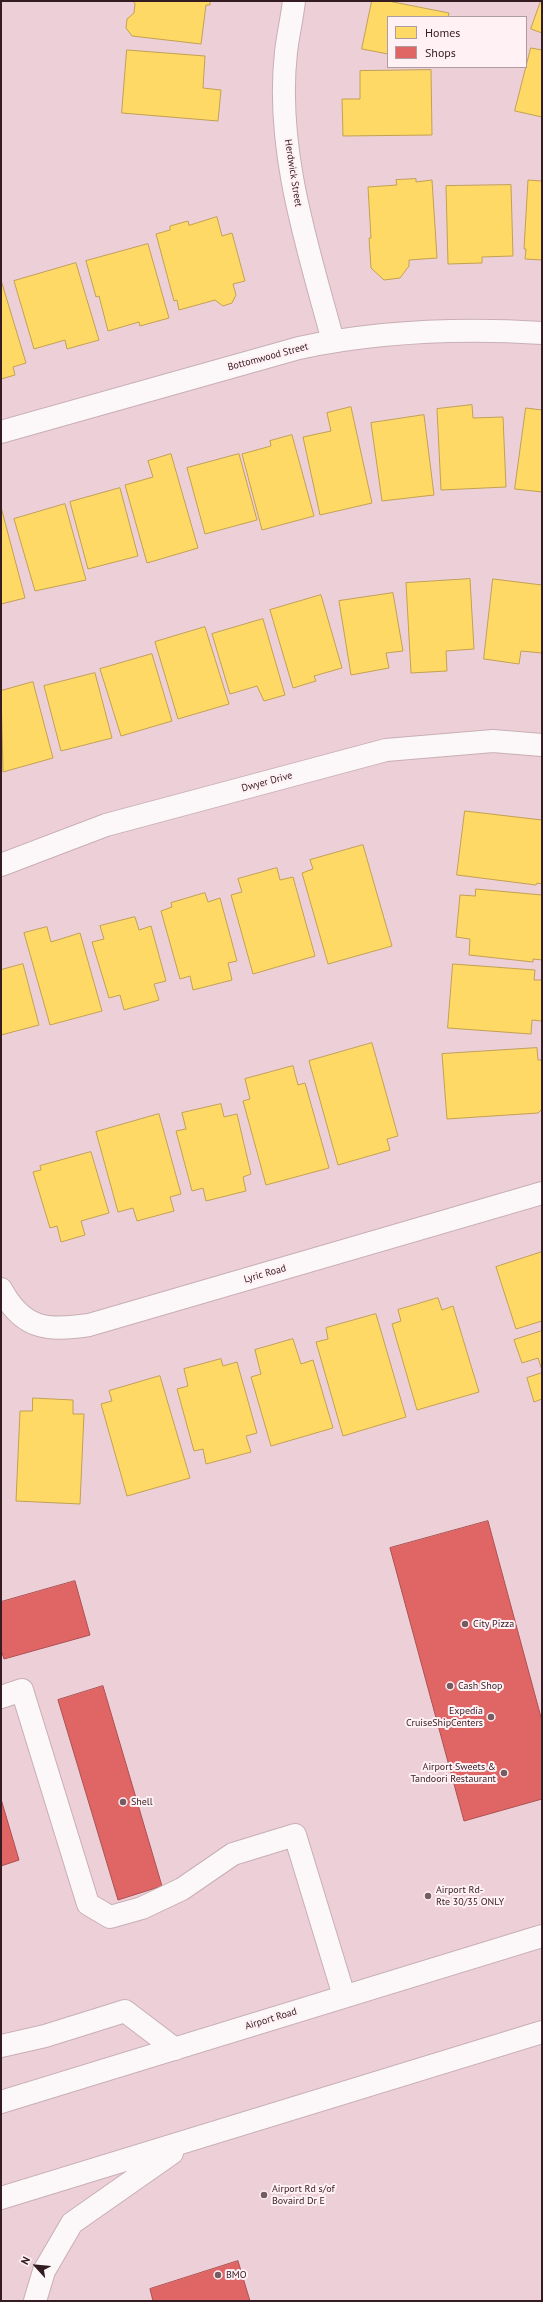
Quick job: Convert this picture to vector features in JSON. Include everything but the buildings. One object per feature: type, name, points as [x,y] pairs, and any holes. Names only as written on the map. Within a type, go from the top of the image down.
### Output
[{"type":"street","name":"Herdwick Street","points":[[294,1],[286,53],[285,106],[289,157],[300,220],[333,341]]},
{"type":"street","name":"Bottomwood Street","points":[[1,432],[299,348],[333,341],[411,332],[479,329],[542,333]]},
{"type":"street","name":"Dwyer Drive","points":[[1,865],[106,825],[386,750],[493,741],[542,745]]},
{"type":"street","name":"Lyric Road","points":[[1,1289],[11,1307],[32,1323],[57,1329],[90,1324],[542,1193]]},
{"type":"street","points":[[1,1696],[22,1690],[88,1904],[110,1917],[142,1908],[182,1889],[233,1854],[295,1835],[344,1996]]},
{"type":"street","name":"Airport Road","points":[[1,2102],[542,1936]]},
{"type":"street","points":[[1,2046],[45,2036],[125,2011],[175,2049]]},
{"type":"street","points":[[1,2198],[188,2142],[542,2032]]},
{"type":"street","points":[[35,2301],[44,2271],[72,2223],[188,2142]]},
{"type":"place","name":"City Pizza","points":[[465,1624]]},
{"type":"place","name":"Cash Shop","points":[[450,1686]]},
{"type":"place","name":"Expedia CruiseShipCenters","points":[[491,1717]]},
{"type":"place","name":"Airport Sweets & Tandoori Restaurant","points":[[504,1773]]},
{"type":"place","name":"Shell","points":[[123,1802]]},
{"type":"place","name":"Airport Rd- Rte 30/35 ONLY","points":[[428,1896]]},
{"type":"place","name":"Airport Rd s/of Bovaird Dr E","points":[[264,2195]]},
{"type":"place","name":"BMO","points":[[218,2275]]}]
